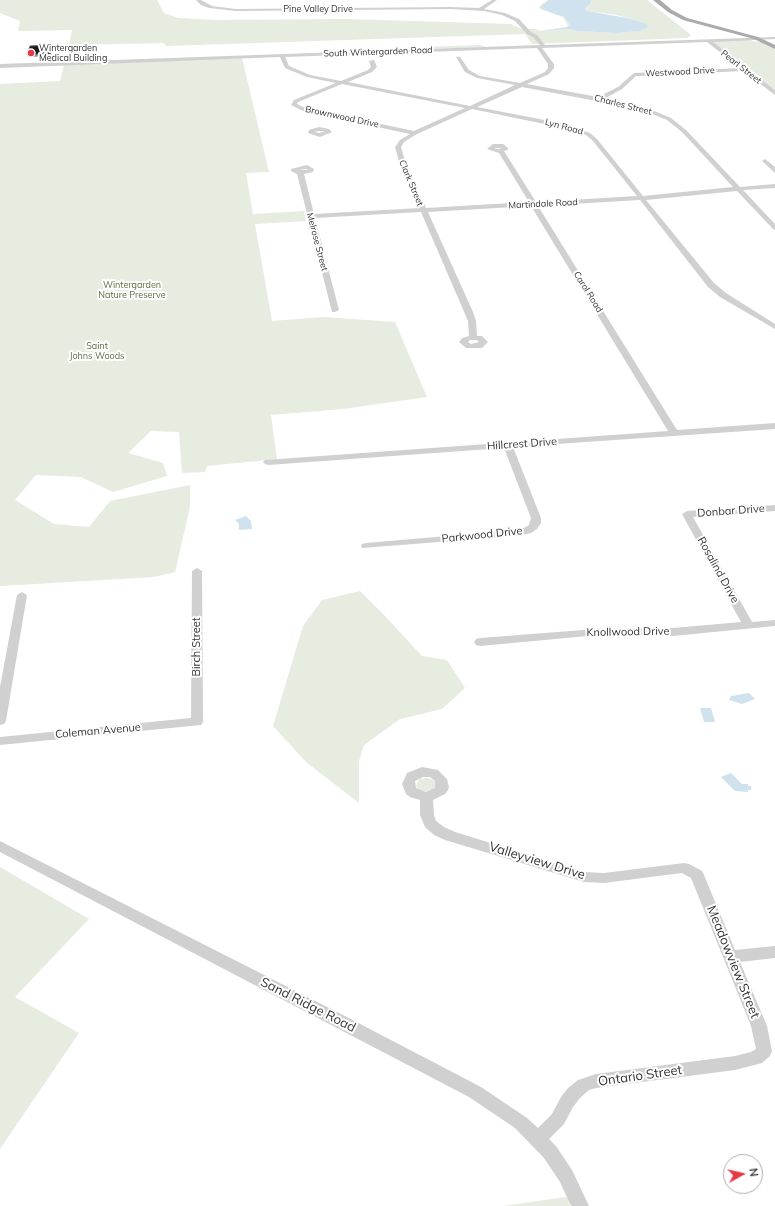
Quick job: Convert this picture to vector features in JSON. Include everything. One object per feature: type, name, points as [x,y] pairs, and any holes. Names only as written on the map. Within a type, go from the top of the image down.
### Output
[{"type":"main road","points":[[656,0],[675,14],[693,21],[756,38],[775,47]]},
{"type":"street","name":"Pine Valley Drive","points":[[198,0],[206,6],[222,9],[450,8],[479,10],[512,17],[520,22],[529,33],[528,36],[539,46]]},
{"type":"street","points":[[283,9],[285,0]]},
{"type":"street","points":[[374,0],[374,8]]},
{"type":"street","points":[[479,10],[495,0]]},
{"type":"street","name":"South Wintergarden Road","points":[[0,66],[775,38]]},
{"type":"street","name":"Pearl Street","points":[[708,40],[775,93]]},
{"type":"street","name":"Clark Street","points":[[473,338],[472,321],[469,312],[398,152],[398,147],[402,141],[415,133],[541,76],[551,68],[549,60],[539,46]]},
{"type":"street","name":"Lyn Road","points":[[282,56],[285,65],[294,72],[560,125],[588,134],[595,140],[716,290],[775,327]]},
{"type":"street","name":"Charles Street","points":[[453,57],[473,75],[642,108],[669,119],[684,131],[775,228]]},
{"type":"street","name":"Brownwood Drive","points":[[367,61],[374,66],[372,70],[296,101],[294,104],[298,108],[415,133]]},
{"type":"street","name":"Westwood Drive","points":[[598,99],[620,88],[634,75],[745,69]]},
{"type":"street","points":[[330,127],[349,119]]},
{"type":"street","name":"Carol Road","points":[[501,151],[675,434]]},
{"type":"street","points":[[765,161],[775,171]]},
{"type":"street","name":"Melrose Street","points":[[300,173],[335,310]]},
{"type":"street","name":"Martindale Road","points":[[311,216],[641,198],[775,186]]},
{"type":"street","name":"Hillcrest Drive","points":[[268,462],[775,426]]},
{"type":"street","name":"Parkwood Drive","points":[[366,546],[481,537],[527,531],[533,527],[536,523],[536,518],[507,445]]},
{"type":"street","name":"Donbar Drive","points":[[687,514],[775,508]]},
{"type":"street","name":"Rosalind Drive","points":[[687,514],[749,626]]},
{"type":"street","name":"Birch Street","points":[[197,571],[197,722]]},
{"type":"street","points":[[0,721],[22,595]]},
{"type":"street","name":"Knollwood Drive","points":[[480,642],[609,631],[673,632],[775,623]]},
{"type":"street","name":"Coleman Avenue","points":[[0,741],[197,722]]},
{"type":"street","name":"Valleyview Drive","points":[[426,797],[426,815],[430,824],[438,831],[584,878],[604,878],[684,868],[697,875]]},
{"type":"street","name":"Sand Ridge Road","points":[[0,846],[475,1092],[515,1119],[538,1139],[550,1152],[566,1176],[580,1206]]},
{"type":"street","name":"Meadowview Street","points":[[697,875],[759,1026],[764,1051]]},
{"type":"street","points":[[730,957],[775,952]]},
{"type":"street","name":"Ontario Street","points":[[538,1139],[558,1120],[567,1102],[574,1093],[590,1083],[610,1078],[735,1063],[756,1058],[764,1051]]},
{"type":"green space","points":[[0,0],[157,0],[164,13],[178,18],[215,20],[346,19],[511,24],[522,29],[535,29],[542,31],[568,26],[563,17],[540,9],[539,7],[543,3],[548,0],[544,3],[559,15],[564,17],[570,25],[567,27],[545,31],[568,29],[577,31],[617,33],[639,31],[645,23],[617,15],[587,11],[585,10],[590,4],[591,0],[647,0],[691,35],[687,38],[532,44],[525,34],[166,46],[164,43],[69,45],[72,30],[18,31],[20,21],[0,13]]},
{"type":"green space","points":[[753,40],[751,41],[761,42],[775,49],[775,90],[714,43],[714,41]]},
{"type":"green space","points":[[481,45],[486,47],[364,51],[368,49]]},
{"type":"green space","name":"Wintergarden Nature Preserve","points":[[242,58],[269,172],[246,173],[253,214],[304,211],[306,221],[255,224],[272,321],[324,317],[395,322],[427,397],[343,409],[271,415],[277,459],[207,466],[205,472],[182,473],[179,432],[151,431],[128,453],[163,463],[167,476],[113,492],[81,477],[36,475],[15,500],[54,524],[89,527],[110,501],[190,485],[190,507],[175,572],[154,577],[0,586],[0,84],[60,81],[64,65]]},
{"type":"green space","points":[[360,591],[422,656],[447,660],[465,688],[442,709],[400,719],[364,745],[359,761],[359,803],[306,762],[273,726],[303,626],[322,600]]},
{"type":"green space","points":[[419,779],[432,779],[436,783],[436,788],[428,792],[419,790],[416,786]]},
{"type":"green space","points":[[0,867],[89,919],[15,997],[79,1033],[0,1149]]},
{"type":"green space","points":[[566,1197],[570,1206],[503,1206]]},
{"type":"water","points":[[548,0],[591,0],[590,4],[585,9],[587,11],[627,18],[645,23],[649,27],[639,31],[617,33],[577,31],[568,29],[544,31],[567,27],[570,25],[564,17],[542,9],[541,7]]},
{"type":"water","points":[[246,516],[251,521],[252,529],[239,530],[239,524],[235,520]]},
{"type":"water","points":[[749,693],[755,699],[742,704],[729,700],[731,696]]},
{"type":"water","points":[[700,708],[711,708],[715,722],[704,722]]},
{"type":"water","points":[[731,773],[742,784],[748,784],[748,786],[751,786],[751,790],[748,790],[748,792],[735,791],[721,777]]},
{"type":"building","points":[[52,45],[50,54],[27,55],[30,46]]},
{"type":"place","name":"Wintergarden Medical Building","points":[[31,53]]},
{"type":"park label","name":"Saint Johns Woods","points":[[97,352]]}]
